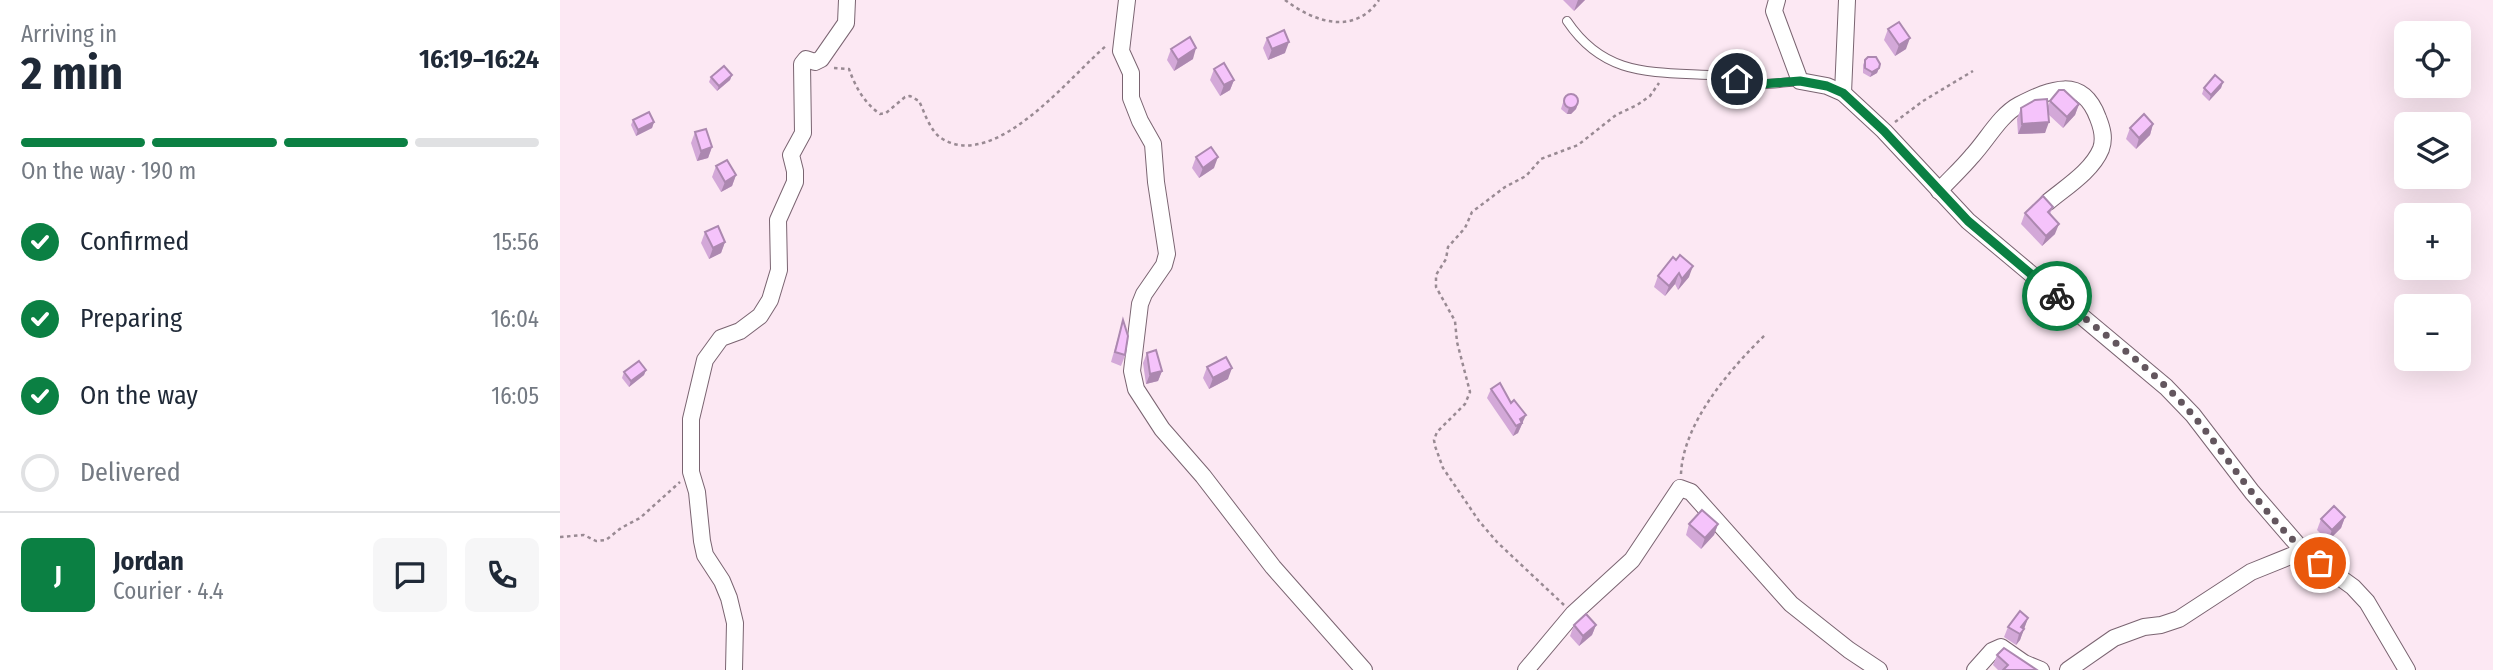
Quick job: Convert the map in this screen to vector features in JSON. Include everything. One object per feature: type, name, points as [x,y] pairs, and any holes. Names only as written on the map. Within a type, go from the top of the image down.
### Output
[{"type":"street","points":[[734,670],[735,623],[726,589],[705,555],[697,492],[691,472],[691,419],[705,360],[721,338],[740,331],[762,313],[769,300],[779,262],[778,220],[795,182],[791,155],[803,133],[802,64],[808,59],[817,62],[821,59],[846,23],[847,0]]},
{"type":"street","points":[[1128,0],[1121,51],[1131,73],[1131,98],[1153,144],[1167,254],[1164,265],[1144,293],[1140,304],[1132,372],[1136,389],[1162,429],[1203,476],[1273,567],[1364,670]]},
{"type":"street","points":[[1777,0],[1774,6],[1777,21],[1800,81],[1827,86],[1843,93],[1884,131],[1968,221],[2166,387],[2193,415],[2252,492],[2304,551],[2353,587],[2367,602],[2407,670]]},
{"type":"street","points":[[1843,93],[1847,0]]},
{"type":"street","points":[[1939,191],[2014,108],[2062,88],[2073,89],[2084,95],[2095,108],[2102,127],[2102,146],[2087,169],[2048,202]]},
{"type":"street","points":[[1526,670],[1573,614],[1632,560],[1680,488],[1691,492],[1791,604],[1849,650],[1880,670]]},
{"type":"street","points":[[2068,670],[2114,638],[2144,626],[2161,625],[2179,619],[2251,572],[2304,551]]},
{"type":"street","points":[[1975,670],[1992,651],[2001,647],[2024,663],[2041,670]]},
{"type":"lane","points":[[1567,21],[1580,40],[1606,58],[1627,68],[1664,74],[1712,75],[1762,84],[1800,81]]},
{"type":"path","points":[[1285,0],[1309,16],[1337,22],[1359,19],[1379,0]]},
{"type":"path","points":[[817,62],[825,68],[849,69],[859,92],[880,114],[886,113],[905,97],[914,97],[942,138],[969,145],[1012,131],[1027,117],[1049,103],[1082,72],[1095,55],[1122,33]]},
{"type":"path","points":[[1884,131],[1914,106],[1973,71]]},
{"type":"path","points":[[1573,614],[1497,542],[1479,521],[1443,468],[1434,440],[1437,432],[1465,404],[1470,392],[1457,342],[1455,321],[1436,287],[1436,275],[1446,259],[1448,247],[1465,228],[1472,212],[1505,187],[1526,176],[1541,159],[1578,145],[1616,115],[1644,101],[1657,87],[1664,74]]},
{"type":"path","points":[[1680,488],[1681,465],[1690,434],[1725,377],[1765,334]]},
{"type":"path","points":[[560,537],[580,534],[596,541],[606,540],[621,527],[640,518],[691,472]]},
{"type":"building","points":[[1899,22],[1910,38],[1899,45],[1888,29]]},
{"type":"building","points":[[1284,30],[1289,42],[1272,49],[1267,38]]},
{"type":"building","points":[[1190,37],[1196,48],[1178,60],[1171,49]]},
{"type":"building","points":[[1868,57],[1876,57],[1879,68],[1872,72],[1865,68],[1865,60]]},
{"type":"building","points":[[1224,63],[1234,80],[1224,85],[1214,69]]},
{"type":"building","points":[[724,66],[732,75],[719,86],[711,77]]},
{"type":"building","points":[[2215,75],[2223,82],[2211,95],[2204,88]]},
{"type":"building","points":[[2059,90],[2064,90],[2079,104],[2067,117],[2050,101]]},
{"type":"building","points":[[1571,94],[1576,96],[1576,106],[1571,108],[1566,106],[1564,101],[1566,96]]},
{"type":"building","points":[[2047,99],[2049,122],[2022,124],[2021,108],[2035,100]]},
{"type":"building","points":[[649,112],[654,122],[638,130],[633,120]]},
{"type":"building","points":[[2144,114],[2153,124],[2139,138],[2130,128]]},
{"type":"building","points":[[706,129],[712,147],[701,151],[695,132]]},
{"type":"building","points":[[1211,147],[1218,157],[1203,168],[1196,157]]},
{"type":"building","points":[[727,160],[736,175],[725,182],[716,166]]},
{"type":"building","points":[[2043,196],[2053,207],[2048,212],[2059,224],[2046,236],[2025,213]]},
{"type":"building","points":[[718,226],[725,242],[713,248],[705,232]]},
{"type":"building","points":[[1680,255],[1693,266],[1682,279],[1679,273],[1669,286],[1658,276],[1673,257],[1676,260]]},
{"type":"building","points":[[1123,320],[1128,336],[1125,355],[1115,352]]},
{"type":"building","points":[[1156,350],[1162,371],[1150,374],[1147,353]]},
{"type":"building","points":[[1226,357],[1232,368],[1213,378],[1207,367]]},
{"type":"building","points":[[639,361],[646,370],[631,381],[624,372]]},
{"type":"building","points":[[1500,383],[1511,403],[1514,400],[1526,415],[1520,419],[1522,423],[1516,426],[1491,389]]},
{"type":"building","points":[[2334,506],[2345,517],[2332,530],[2321,519]]},
{"type":"building","points":[[1702,510],[1718,524],[1705,538],[1689,524]]},
{"type":"building","points":[[2020,611],[2028,618],[2021,627],[2024,629],[2020,634],[2008,627]]},
{"type":"building","points":[[1586,614],[1596,625],[1583,636],[1574,625]]},
{"type":"building","points":[[2004,648],[2037,670],[2003,670],[2008,665],[1997,655]]},
{"type":"way so far","points":[[2057,296],[2178,399],[2252,492],[2304,551],[2320,563]]},
{"type":"route","points":[[1737,79],[1762,84],[1800,81],[1827,86],[1843,93],[1884,131],[1968,221],[2057,296]]}]
